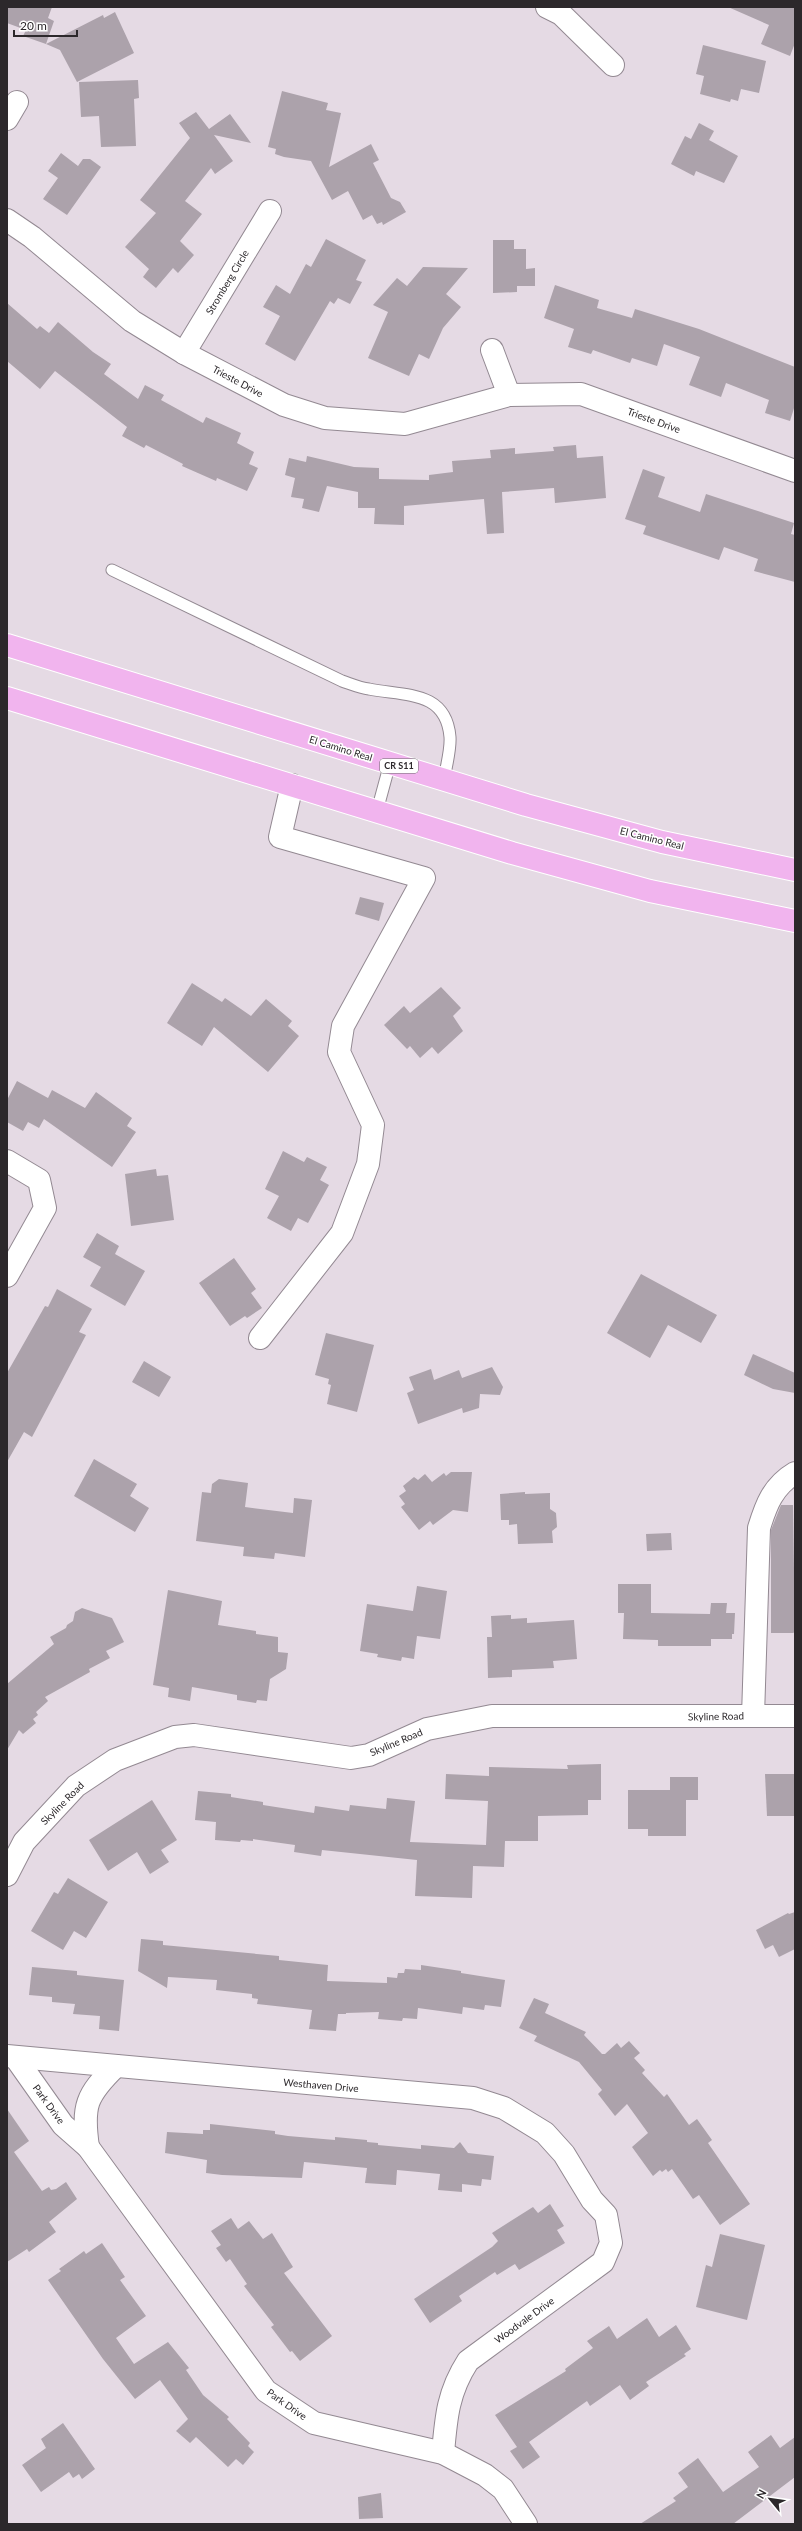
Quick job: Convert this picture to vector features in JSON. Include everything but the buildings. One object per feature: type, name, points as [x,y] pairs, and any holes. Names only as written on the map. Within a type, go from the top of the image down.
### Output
[{"type":"main road","name":"El Camino Real","points":[[7,645],[444,780],[662,842],[795,870]]},
{"type":"main road","points":[[7,698],[512,853],[650,891],[795,921]]},
{"type":"street","points":[[547,7],[561,14],[613,65]]},
{"type":"street","name":"Stromberg Circle","points":[[184,353],[270,211]]},
{"type":"street","name":"Trieste Drive","points":[[7,220],[32,237],[132,321],[184,353],[284,405],[325,418],[405,424],[509,395],[581,394],[795,471]]},
{"type":"street","points":[[492,350],[509,395]]},
{"type":"street","points":[[260,1338],[342,1233],[368,1164],[373,1125],[339,1052],[343,1026],[424,878],[280,838],[292,785]]},
{"type":"street","points":[[7,1161],[40,1180],[45,1208],[7,1276]]},
{"type":"street","points":[[753,1716],[759,1528],[767,1501],[782,1483],[795,1473]]},
{"type":"street","name":"Skyline Road","points":[[7,1874],[24,1842],[76,1786],[115,1760],[175,1737],[194,1735],[351,1758],[369,1755],[427,1729],[492,1716],[795,1716]]},
{"type":"street","name":"Westhaven Drive","points":[[11,2057],[473,2098],[504,2108],[544,2133],[564,2154],[592,2200]]},
{"type":"street","name":"Park Drive","points":[[11,2057],[63,2125],[88,2147],[266,2392],[314,2423],[443,2453],[485,2475],[497,2484],[526,2524]]},
{"type":"street","name":"Park Drive","points":[[88,2147],[85,2125],[88,2102],[95,2086],[116,2066]]},
{"type":"street","name":"Woodvale Drive","points":[[443,2453],[446,2412],[456,2379],[468,2361],[603,2262],[611,2243],[606,2215],[592,2200]]},
{"type":"lane","points":[[112,570],[342,681],[367,689],[423,697],[438,706],[447,722],[450,738],[444,780]]},
{"type":"lane","points":[[377,811],[390,763]]}]
